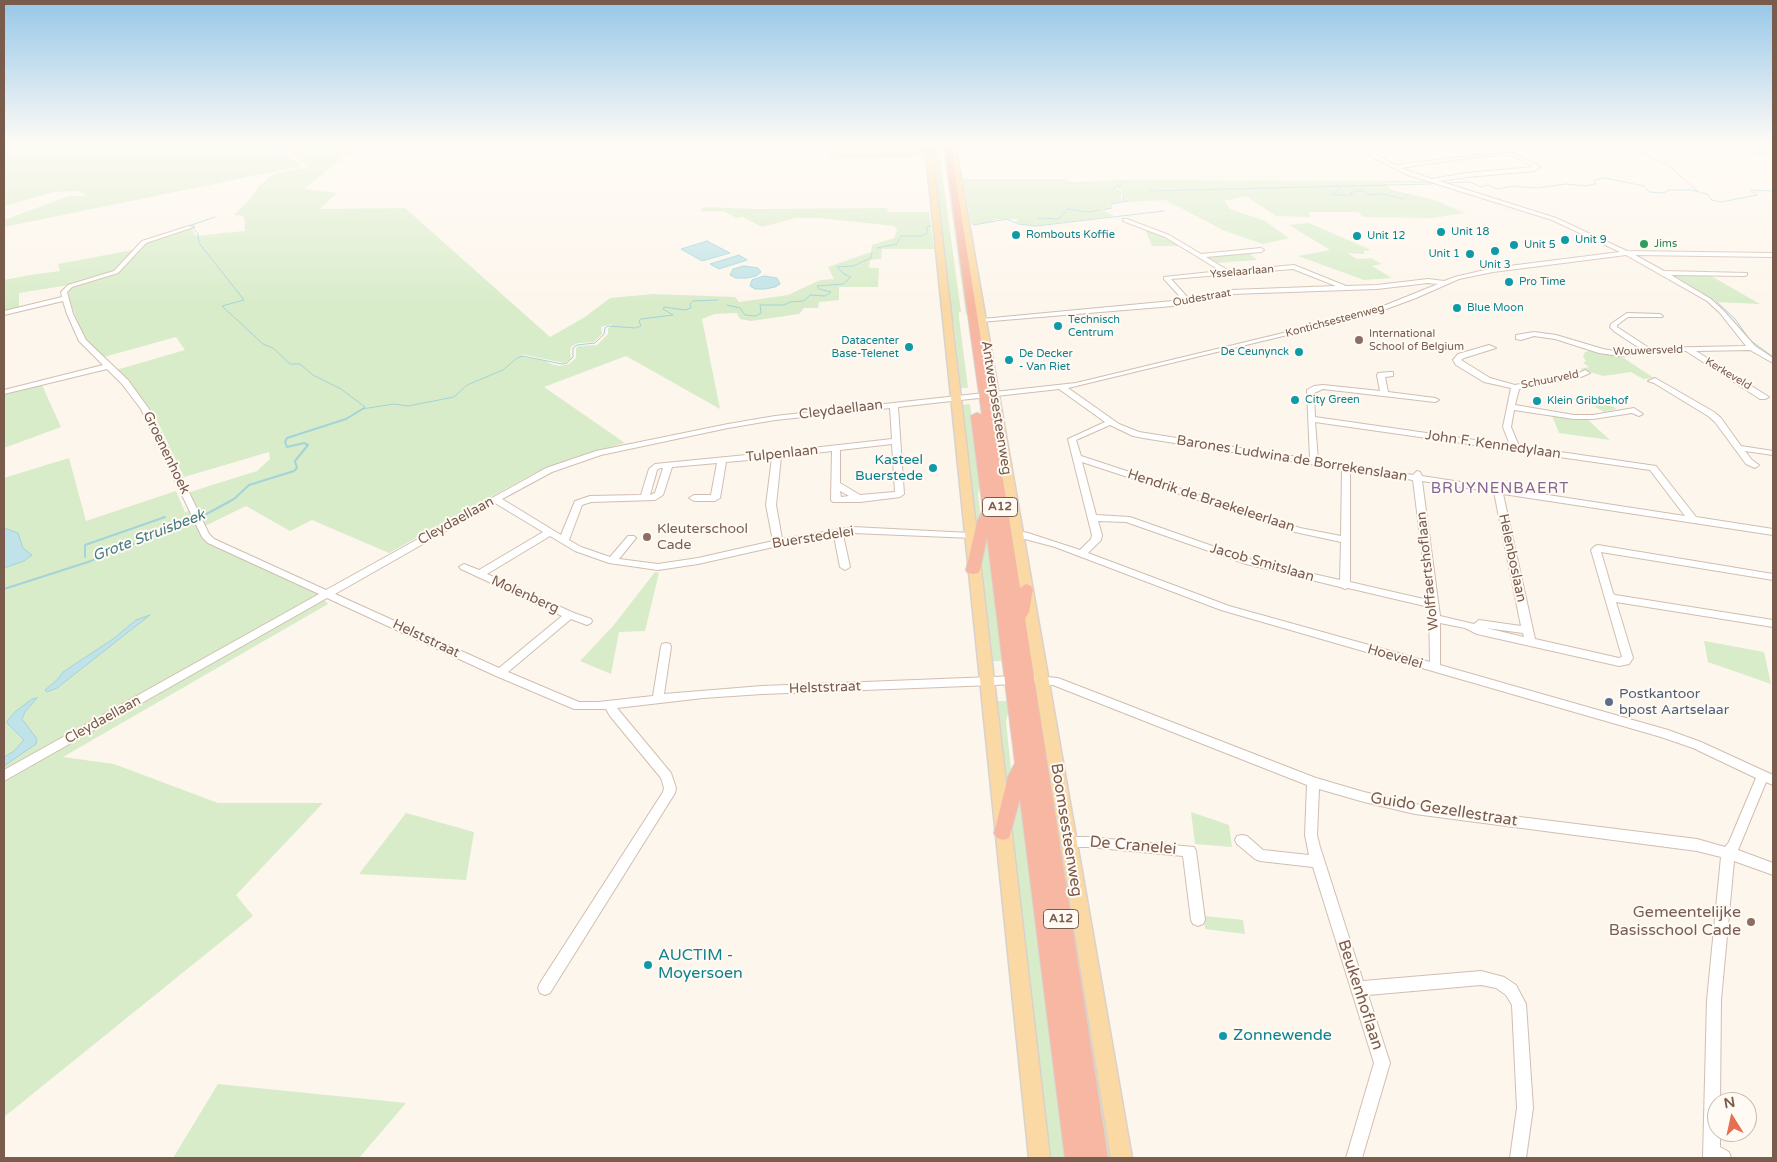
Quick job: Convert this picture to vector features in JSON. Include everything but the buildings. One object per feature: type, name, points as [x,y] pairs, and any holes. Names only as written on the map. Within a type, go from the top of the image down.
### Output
[{"type":"highway","name":"A12","points":[[948,197],[983,394],[988,510],[1026,680],[1023,765],[1077,1158]]},
{"type":"highway","name":"A12","points":[[955,197],[1098,1158]]},
{"type":"highway","points":[[979,364],[983,359],[986,348]]},
{"type":"highway","points":[[974,570],[983,522],[988,510]]},
{"type":"highway","points":[[1017,620],[1022,612],[1026,589]]},
{"type":"highway","points":[[1003,833],[1016,777],[1023,765]]},
{"type":"main road","points":[[934,197],[1040,1158]]},
{"type":"main road","name":"Antwerpsesteenweg","points":[[961,197],[986,348],[983,394],[1017,534],[1026,589],[1026,680]]},
{"type":"main road","name":"Boomsesteenweg","points":[[1026,680],[1068,842],[1122,1158]]},
{"type":"street","points":[[1480,197],[1554,219],[1627,253],[1663,273],[1709,300],[1722,312],[1752,348],[1773,361]]},
{"type":"street","points":[[1125,220],[1167,236],[1228,273]]},
{"type":"street","points":[[4,313],[66,298],[64,290],[68,287],[116,272],[144,242],[191,227]]},
{"type":"street","points":[[1201,256],[1260,250]]},
{"type":"street","name":"Kontichsesteenweg","points":[[955,397],[1061,387],[1137,371],[1368,314],[1457,278],[1493,270],[1627,253],[1773,255]]},
{"type":"street","name":"Ysselaarlaan","points":[[1188,302],[1166,278],[1294,267],[1337,283],[1345,288]]},
{"type":"street","points":[[1663,273],[1745,274]]},
{"type":"street","name":"Oudestraat","points":[[982,321],[1188,302],[1231,292],[1376,287],[1422,282],[1439,285]]},
{"type":"street","name":"Groenenhoek","points":[[66,298],[70,314],[83,341],[136,395],[145,410],[205,535],[211,541],[327,594]]},
{"type":"street","points":[[1647,350],[1617,331],[1614,328],[1614,324],[1627,315],[1660,316]]},
{"type":"street","name":"Wouwersveld","points":[[1521,338],[1519,337],[1529,334],[1551,336],[1602,351],[1620,354],[1647,350],[1752,348]]},
{"type":"street","points":[[1492,348],[1489,347],[1461,356],[1457,360],[1487,380],[1515,387]]},
{"type":"street","name":"Kerkeveld","points":[[1688,349],[1765,397],[1763,397]]},
{"type":"street","points":[[4,392],[108,366]]},
{"type":"street","name":"Schuurveld","points":[[1515,448],[1507,427],[1515,387],[1581,376],[1585,372]]},
{"type":"street","points":[[1384,394],[1381,375],[1390,374]]},
{"type":"street","points":[[1652,380],[1711,414],[1740,448],[1749,462],[1755,465]]},
{"type":"street","name":"Barones Ludwina de Borrekenslaan","points":[[1061,387],[1124,430],[1142,436],[1498,488],[1773,532]]},
{"type":"street","points":[[1314,461],[1310,392],[1317,388],[1330,387],[1435,400]]},
{"type":"street","name":"Cleydaellaan","points":[[4,776],[549,470],[598,453],[749,422],[955,397]]},
{"type":"street","points":[[836,448],[836,500],[900,494],[894,404]]},
{"type":"street","points":[[1511,408],[1574,417],[1593,417],[1634,410],[1639,414]]},
{"type":"street","name":"John F. Kennedylaan","points":[[1311,419],[1653,468],[1691,518]]},
{"type":"street","points":[[1081,555],[1096,540],[1097,535],[1072,439],[1111,422]]},
{"type":"street","name":"Tulpenlaan","points":[[668,466],[895,441]]},
{"type":"street","points":[[1740,448],[1773,454]]},
{"type":"street","points":[[777,455],[771,505],[778,542]]},
{"type":"street","name":"Hendrik de Braekeleerlaan","points":[[1076,457],[1298,530],[1346,540]]},
{"type":"street","points":[[694,498],[715,498],[722,460]]},
{"type":"street","name":"Barones Ludwina de Borrekenslaan","points":[[1314,461],[1346,468],[1417,476]]},
{"type":"street","points":[[564,541],[576,510],[603,499],[645,498],[659,495],[668,466],[658,466],[653,469],[645,498]]},
{"type":"street","points":[[1345,586],[1346,468]]},
{"type":"street","name":"Wolffaertshoflaan","points":[[1417,476],[1435,618],[1435,668]]},
{"type":"street","points":[[836,484],[860,499]]},
{"type":"street","name":"Helenboslaan","points":[[1498,488],[1528,636]]},
{"type":"street","name":"Buerstedelei","points":[[495,499],[578,549],[612,560],[658,567],[671,566],[778,542],[853,530],[970,536]]},
{"type":"street","name":"Jacob Smitslaan","points":[[1093,518],[1127,519],[1249,562],[1345,586],[1433,605]]},
{"type":"street","name":"Barones Ludwina de Borrekenslaan","points":[[1691,518],[1773,527]]},
{"type":"street","points":[[838,532],[846,567]]},
{"type":"street","name":"Molenberg","points":[[479,574],[549,533]]},
{"type":"street","name":"Hoevelei","points":[[1017,534],[1035,538],[1225,608],[1664,733],[1697,745],[1768,778]]},
{"type":"street","points":[[612,560],[631,538]]},
{"type":"street","points":[[1773,577],[1598,548],[1596,550],[1608,594],[1612,598],[1773,624]]},
{"type":"street","name":"Molenberg","points":[[464,567],[587,621]]},
{"type":"street","name":"Helststraat","points":[[327,594],[500,673],[578,706],[610,705],[762,690],[1026,680]]},
{"type":"street","points":[[1435,618],[1468,625],[1477,630],[1528,636],[1619,662],[1625,661],[1628,658],[1610,600],[1612,598]]},
{"type":"street","name":"Molenberg","points":[[500,673],[570,615]]},
{"type":"street","points":[[658,699],[666,647]]},
{"type":"street","name":"Guido Gezellestraat","points":[[1026,680],[1054,681],[1313,782],[1364,798],[1415,809],[1697,845],[1750,859],[1773,870]]},
{"type":"street","points":[[545,988],[669,793],[670,788],[667,776],[614,713],[610,705]]},
{"type":"street","points":[[1715,1156],[1714,1000],[1728,853],[1734,845],[1768,778]]},
{"type":"street","name":"Beukenhoflaan","points":[[1313,782],[1312,835],[1318,862],[1382,1063],[1354,1158]]},
{"type":"street","points":[[1242,840],[1260,855],[1318,862]]},
{"type":"street","name":"De Cranelei","points":[[1068,842],[1189,851],[1198,920]]},
{"type":"street","points":[[1358,989],[1480,978],[1499,982],[1511,990],[1519,1004],[1525,1108],[1518,1158]]},
{"type":"green space","points":[[4,197],[35,197],[4,206]]},
{"type":"green space","points":[[66,197],[149,197],[4,227],[4,220]]},
{"type":"green space","points":[[252,197],[333,197],[320,209],[405,208],[550,337],[585,317],[610,298],[653,294],[735,297],[739,302],[788,295],[820,280],[834,279],[828,267],[871,252],[872,245],[894,238],[897,230],[894,226],[819,218],[796,218],[762,227],[743,217],[737,218],[723,211],[701,211],[703,207],[757,209],[887,208],[888,212],[929,212],[934,249],[882,249],[881,259],[870,260],[869,268],[879,268],[878,287],[839,287],[839,300],[819,302],[818,308],[804,308],[799,314],[751,321],[740,319],[737,313],[715,314],[702,319],[720,409],[626,356],[544,387],[625,443],[572,458],[531,475],[389,553],[312,520],[290,531],[246,506],[205,526],[190,492],[257,471],[270,459],[269,452],[184,477],[153,412],[116,370],[185,350],[176,337],[104,357],[84,337],[66,292],[69,288],[117,273],[146,242],[191,228],[196,236],[245,231],[243,216],[234,215]],"holes":[[[612,324],[608,329],[608,334],[597,345],[578,346],[576,348],[576,358],[569,364],[559,366],[543,360],[524,357],[521,354],[564,363],[571,359],[570,350],[572,346],[578,343],[594,342],[602,334],[601,327]]]},
{"type":"green space","points":[[937,197],[945,197],[961,312],[959,312],[959,318],[968,388],[961,388],[954,323],[951,319]]},
{"type":"green space","points":[[950,197],[953,197],[970,315],[966,315]]},
{"type":"green space","points":[[966,197],[1121,197],[1125,201],[1109,204],[1110,209],[1101,209],[1114,216],[1035,226],[1019,224],[1015,221],[1018,219],[997,219],[987,223],[971,224]]},
{"type":"green space","points":[[1124,197],[1241,197],[1224,201],[1230,209],[1265,221],[1289,238],[1263,244],[1225,231],[1165,200],[1129,201]]},
{"type":"green space","points":[[1248,197],[1424,197],[1465,213],[1432,218],[1363,217],[1358,212],[1308,212],[1311,217],[1276,216]]},
{"type":"green space","points":[[1309,223],[1371,250],[1364,251],[1364,254],[1347,253],[1357,259],[1371,258],[1382,264],[1372,266],[1392,278],[1364,280],[1298,256],[1330,250],[1289,225]]},
{"type":"green space","points":[[1144,227],[1167,236],[1181,246],[1152,246]]},
{"type":"green space","points":[[133,250],[110,273],[63,286],[19,293],[19,308],[4,313],[4,280],[60,271],[58,264]]},
{"type":"green space","points":[[1249,253],[1257,260],[1215,263],[1206,257]]},
{"type":"green space","points":[[1668,273],[1706,273],[1760,304],[1717,302]]},
{"type":"green space","points":[[1593,350],[1619,355],[1654,378],[1643,379],[1631,372],[1603,376],[1580,369],[1589,367],[1583,363],[1586,361],[1583,357],[1585,352]]},
{"type":"green space","points":[[41,383],[61,427],[4,448],[4,392]]},
{"type":"green space","points":[[1593,395],[1617,409],[1604,412],[1579,397]]},
{"type":"green space","points":[[970,404],[980,484],[978,494],[979,528],[975,528],[961,405]]},
{"type":"green space","points":[[1552,416],[1588,420],[1610,440],[1559,433]]},
{"type":"green space","points":[[69,458],[86,521],[176,491],[185,512],[189,511],[193,522],[195,522],[202,536],[315,589],[328,604],[63,757],[114,764],[218,803],[323,803],[236,895],[253,916],[4,1117],[4,478]]},
{"type":"green space","points":[[986,531],[1002,661],[991,661],[980,566]]},
{"type":"green space","points":[[655,572],[659,573],[645,631],[619,632],[611,674],[580,661],[613,626]]},
{"type":"green space","points":[[1704,641],[1764,652],[1771,684],[1708,662]]},
{"type":"green space","points":[[996,701],[1008,701],[1009,709],[1006,722],[1012,778],[1007,795]]},
{"type":"green space","points":[[1034,701],[1038,701],[1111,1158],[1107,1158]]},
{"type":"green space","points":[[1019,792],[1067,1158],[1050,1158],[1010,825]]},
{"type":"green space","points":[[1191,812],[1229,825],[1232,847],[1195,844]]},
{"type":"green space","points":[[406,813],[474,832],[466,880],[359,874]]},
{"type":"green space","points":[[1204,916],[1243,920],[1245,934],[1205,929]]},
{"type":"green space","points":[[218,1084],[406,1103],[359,1158],[173,1158]]},
{"type":"water","points":[[707,241],[730,253],[702,261],[681,249]]},
{"type":"water","points":[[739,255],[747,260],[719,269],[710,264]]},
{"type":"water","points":[[744,266],[758,268],[761,272],[756,276],[747,278],[736,278],[730,275],[733,269]]},
{"type":"water","points":[[764,276],[777,278],[780,284],[765,289],[755,289],[750,286],[752,280]]},
{"type":"water","points":[[4,528],[18,533],[23,548],[32,555],[24,561],[4,568]]},
{"type":"water","points":[[150,615],[57,688],[47,692],[45,690],[63,672],[113,639],[136,620]]},
{"type":"water","points":[[37,698],[25,712],[22,719],[37,739],[36,744],[4,766],[4,757],[14,751],[24,740],[7,721],[16,711],[32,699]]},
{"type":"waterway","points":[[1103,210],[1112,208],[1110,204],[1128,201],[1123,199],[1123,197]]},
{"type":"waterway","points":[[1396,197],[1403,199],[1405,197]]},
{"type":"waterway","name":"Grote Struisbeek","points":[[1710,197],[1712,200],[1721,202],[1746,197]]},
{"type":"waterway","points":[[1038,218],[1059,219],[1068,209],[1088,212],[1100,210]]},
{"type":"waterway","name":"Grote Struisbeek","points":[[973,225],[1007,219],[1018,224],[1036,226],[1164,211]]},
{"type":"waterway","points":[[165,234],[215,217]]},
{"type":"waterway","name":"Grote Struisbeek","points":[[877,248],[897,244],[901,236],[922,236],[927,233],[927,227],[931,226]]},
{"type":"waterway","points":[[192,227],[198,234],[199,243],[244,300],[222,306],[263,344],[273,348],[290,364],[300,364],[313,375],[341,389],[365,407]]},
{"type":"waterway","name":"Grote Struisbeek","points":[[727,305],[740,308],[745,315],[756,316],[761,313],[760,305],[784,305],[790,302],[804,301],[810,295],[825,296],[831,292],[819,289],[817,286],[843,284],[851,277],[844,274],[837,267],[853,266],[871,258],[872,253]]},
{"type":"waterway","name":"Grote Struisbeek","points":[[362,409],[394,404],[408,406],[454,397],[467,385],[503,370],[517,358],[523,356],[562,364],[567,363],[573,357],[573,348],[577,345],[595,343],[604,334],[605,328],[608,326],[636,328],[641,326],[639,321],[641,319],[673,315],[663,309],[664,307],[685,310],[691,308],[690,304],[693,301],[718,300]]},
{"type":"waterway","points":[[1717,302],[1735,319],[1750,340],[1773,357]]},
{"type":"waterway","name":"Grote Struisbeek","points":[[201,517],[234,499],[249,485],[294,471],[297,468],[295,461],[308,445],[304,443],[287,447],[285,442],[287,438],[346,419],[362,409]]},
{"type":"waterway","points":[[85,557],[85,545],[165,517]]},
{"type":"waterway","name":"Grote Struisbeek","points":[[4,589],[88,562],[196,519]]},
{"type":"place","name":"Unit 18","points":[[1441,232]]},
{"type":"place","name":"Rombouts Koffie","points":[[1016,235]]},
{"type":"place","name":"Unit 12","points":[[1357,236]]},
{"type":"place","name":"Unit 9","points":[[1565,240]]},
{"type":"place","name":"Jims","points":[[1644,244]]},
{"type":"place","name":"Unit 5","points":[[1514,245]]},
{"type":"place","name":"Unit 3","points":[[1495,251]]},
{"type":"place","name":"Unit 1","points":[[1470,254]]},
{"type":"place","name":"Pro Time","points":[[1509,282]]},
{"type":"place","name":"Blue Moon","points":[[1457,308]]},
{"type":"place","name":"Technisch Centrum","points":[[1058,326]]},
{"type":"place","name":"International School of Belgium","points":[[1359,340]]},
{"type":"place","name":"Datacenter Base-Telenet","points":[[909,347]]},
{"type":"place","name":"De Ceunynck","points":[[1299,352]]},
{"type":"place","name":"De Decker - Van Riet","points":[[1009,360]]},
{"type":"place","name":"City Green","points":[[1295,400]]},
{"type":"place","name":"Klein Gribbehof","points":[[1537,401]]},
{"type":"place","name":"Kasteel Buerstede","points":[[933,468]]},
{"type":"place","name":"Kleuterschool Cade","points":[[647,537]]},
{"type":"place","name":"Postkantoor bpost Aartselaar","points":[[1609,702]]},
{"type":"place","name":"Gemeentelijke Basisschool Cade","points":[[1751,922]]},
{"type":"place","name":"AUCTIM - Moyersoen","points":[[648,965]]},
{"type":"place","name":"Zonnewende","points":[[1223,1036]]},
{"type":"district","name":"BRUYNENBAERT","points":[[1500,489]]}]
